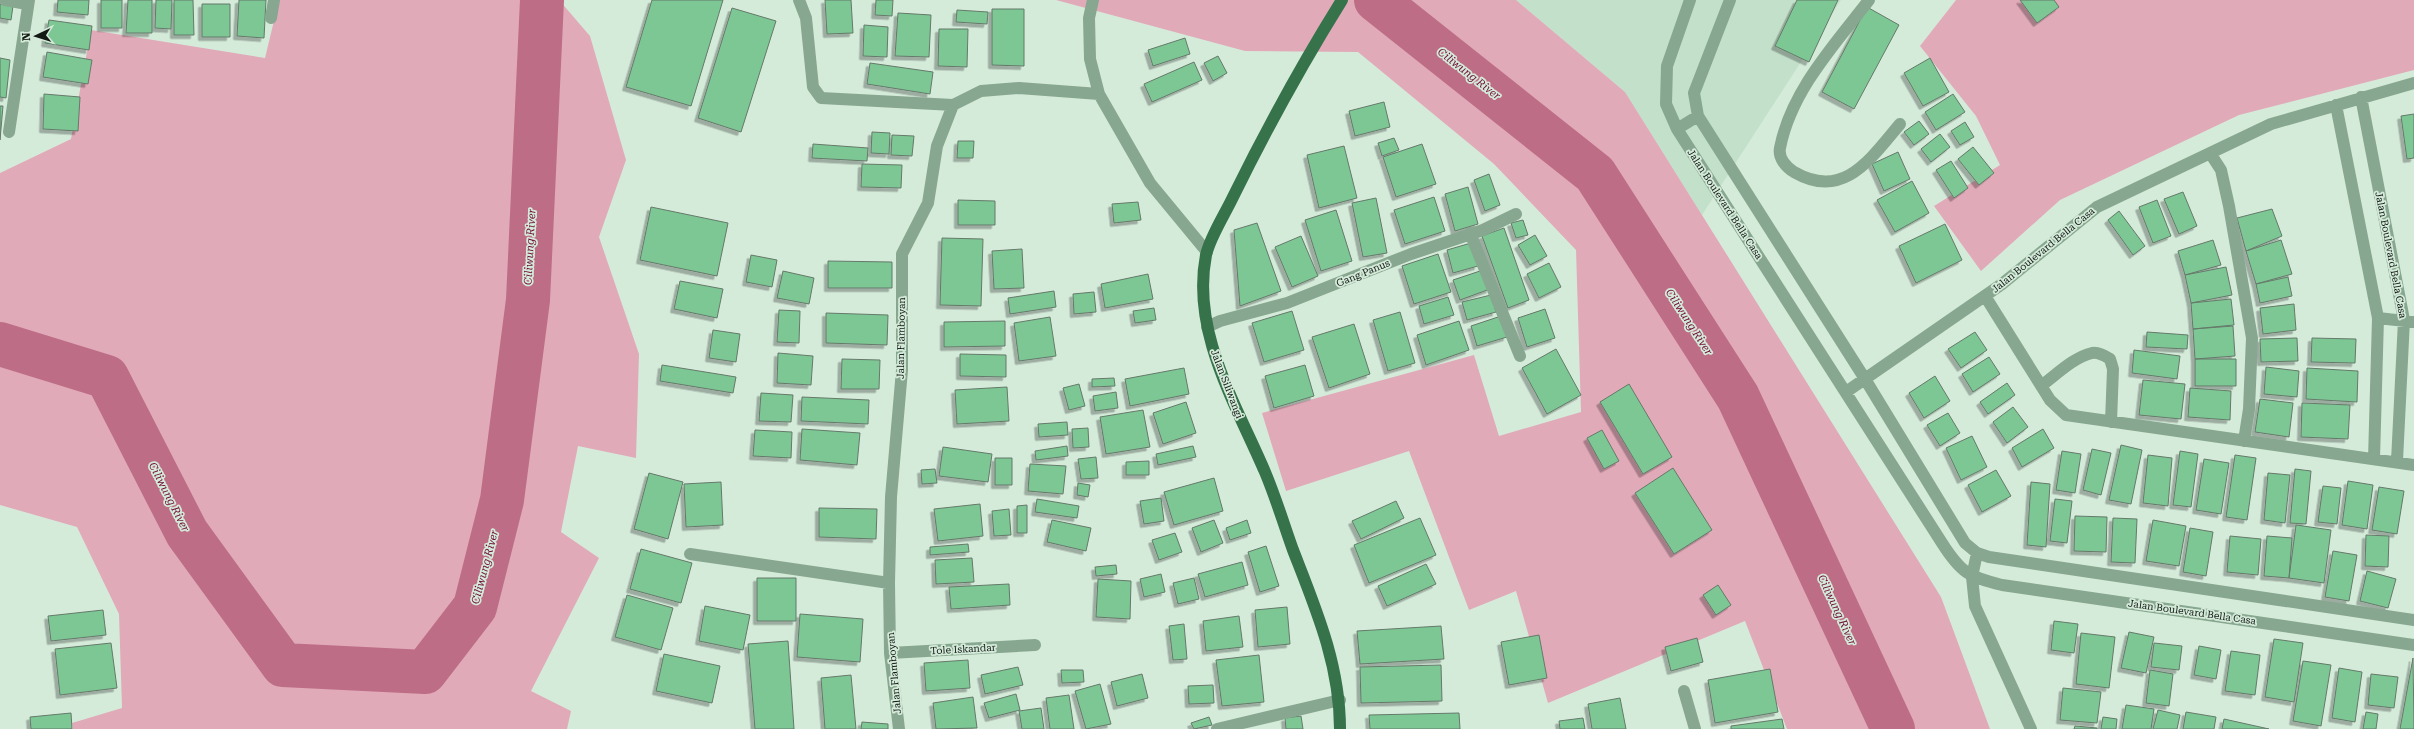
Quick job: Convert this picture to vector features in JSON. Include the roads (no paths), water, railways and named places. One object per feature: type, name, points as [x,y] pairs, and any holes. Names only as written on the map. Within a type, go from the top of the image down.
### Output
[{"type":"main road","name":"Jalan Siliwangi","points":[[1340,729],[1340,700],[1334,667],[1322,623],[1265,474],[1217,362],[1207,327],[1204,289],[1207,252],[1255,151],[1312,48],[1342,0]]},
{"type":"street","points":[[5,0],[28,2],[9,132]]},
{"type":"street","points":[[271,18],[274,0]]},
{"type":"street","points":[[799,0],[806,18],[813,87],[822,98],[953,105],[981,91],[988,90],[1019,88],[1099,94]]},
{"type":"street","points":[[1093,0],[1089,18],[1090,59],[1099,94],[1150,183],[1207,252]]},
{"type":"street","name":"Jalan Boulevard Bella Casa","points":[[1690,0],[1668,66],[1666,104],[1677,129],[1954,561],[1972,577],[2002,585],[2414,644]]},
{"type":"street","points":[[1730,0],[1694,93],[1698,116],[1865,379],[1960,536],[1977,553],[2003,560],[2414,620]]},
{"type":"street","points":[[1869,0],[1803,89],[1779,150],[1786,167],[1812,180],[1836,182],[1852,176],[1900,124]]},
{"type":"street","name":"Jalan Boulevard Bella Casa","points":[[1846,392],[1985,296],[2096,207],[2271,124],[2414,83]]},
{"type":"street","name":"Jalan Boulevard Bella Casa","points":[[2361,98],[2409,321],[2397,461]]},
{"type":"street","name":"Jalan Flamboyan","points":[[899,729],[890,653],[889,583],[891,497],[902,370],[902,254],[928,202],[937,146],[953,105]]},
{"type":"street","points":[[2336,105],[2378,318],[2374,459]]},
{"type":"street","points":[[1677,129],[1698,116]]},
{"type":"street","points":[[2210,153],[2221,170],[2230,206],[2252,338],[2249,409],[2244,441]]},
{"type":"street","name":"Gang Panus","points":[[1207,327],[1220,321],[1287,303],[1410,254],[1470,233],[1483,230],[1516,214]]},
{"type":"street","points":[[1470,233],[1520,356]]},
{"type":"street","name":"Jalan Boulevard Bella Casa","points":[[1985,296],[2050,400],[2066,415],[2244,441],[2397,461],[2414,465]]},
{"type":"street","points":[[2378,318],[2409,321]]},
{"type":"street","points":[[2041,386],[2075,361],[2093,353],[2102,354],[2110,359],[2113,369],[2111,422]]},
{"type":"street","points":[[1977,553],[1972,577],[1975,606],[2031,729]]},
{"type":"street","points":[[690,554],[889,583]]},
{"type":"street","name":"Tole Iskandar","points":[[890,653],[1035,645]]},
{"type":"street","points":[[1684,691],[1695,729]]},
{"type":"street","points":[[1218,729],[1340,700]]},
{"type":"waterway","name":"Ciliwung River","points":[[0,344],[107,377],[187,533],[283,665],[425,672],[475,607],[502,500],[528,300],[542,0]]},
{"type":"waterway","name":"Ciliwung River","points":[[1376,0],[1595,174],[1738,397],[1893,729]]}]
